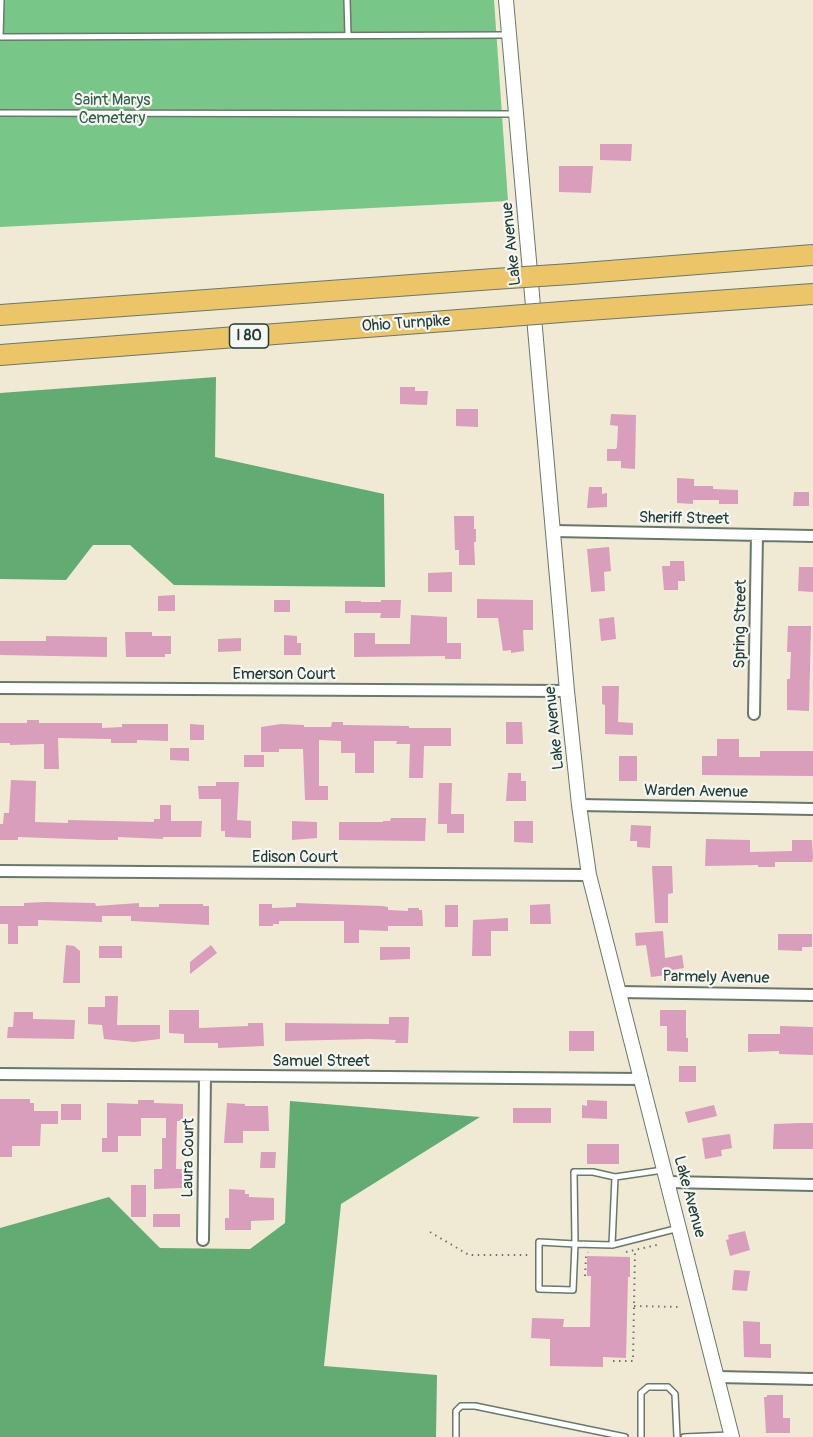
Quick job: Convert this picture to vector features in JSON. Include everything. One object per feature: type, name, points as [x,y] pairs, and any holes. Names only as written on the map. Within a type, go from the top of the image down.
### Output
[{"type":"highway","points":[[0,315],[813,255]]},
{"type":"highway","name":"Ohio Turnpike","points":[[0,355],[813,294]]},
{"type":"street","name":"Lake Avenue","points":[[506,0],[567,692],[589,875],[732,1436]]},
{"type":"street","name":"Sheriff Street","points":[[554,531],[813,536]]},
{"type":"street","name":"Spring Street","points":[[754,714],[757,535]]},
{"type":"street","name":"Emerson Court","points":[[0,688],[567,692]]},
{"type":"street","name":"Warden Avenue","points":[[579,805],[813,809]]},
{"type":"street","name":"Edison Court","points":[[0,871],[589,875]]},
{"type":"street","name":"Parmely Avenue","points":[[619,992],[813,995]]},
{"type":"street","name":"Samuel Street","points":[[0,1074],[642,1079]]},
{"type":"street","name":"Laura Court","points":[[203,1240],[205,1076]]},
{"type":"street","points":[[666,1176],[813,1185]]},
{"type":"street","points":[[717,1377],[813,1379]]},
{"type":"lane","points":[[1,0],[0,37],[509,35]]},
{"type":"lane","points":[[347,0],[348,35]]},
{"type":"lane","points":[[0,113],[516,114]]},
{"type":"lane","points":[[666,1176],[615,1176],[593,1172],[574,1172],[575,1244],[573,1290],[539,1289],[539,1242],[575,1244],[612,1245],[680,1228]]},
{"type":"lane","points":[[612,1245],[615,1176]]},
{"type":"lane","points":[[641,1437],[641,1393],[648,1387],[668,1387],[675,1394],[676,1437]]},
{"type":"lane","points":[[456,1437],[456,1411],[461,1406],[475,1406],[625,1437]]},
{"type":"lane","points":[[684,1437],[732,1436]]},
{"type":"path","points":[[430,1232],[469,1255],[529,1255]]},
{"type":"path","points":[[621,1252],[661,1244]]},
{"type":"path","points":[[585,1276],[586,1254],[591,1251]]},
{"type":"path","points":[[613,1361],[633,1361],[635,1251]]},
{"type":"path","points":[[633,1306],[682,1307]]},
{"type":"green space","name":"Saint Marys Cemetery","points":[[0,0],[494,0],[508,201],[0,227]]},
{"type":"green space","points":[[216,377],[215,457],[384,494],[385,587],[174,585],[130,545],[93,545],[66,580],[0,579],[0,393]]},
{"type":"green space","points":[[290,1101],[480,1117],[341,1204],[324,1366],[437,1375],[436,1437],[0,1437],[0,1228],[109,1197],[160,1248],[250,1249],[285,1223]]},
{"type":"building","points":[[600,144],[632,144],[631,161],[600,160]]},
{"type":"building","points":[[559,166],[593,166],[591,193],[559,192]]},
{"type":"building","points":[[400,387],[415,387],[415,391],[428,391],[427,405],[400,404]]},
{"type":"building","points":[[456,409],[478,409],[478,427],[456,426]]},
{"type":"building","points":[[611,414],[636,415],[635,469],[621,468],[621,461],[607,461],[607,449],[617,447],[618,426],[610,425]]},
{"type":"building","points":[[677,478],[694,479],[694,486],[738,490],[738,504],[719,504],[719,500],[693,500],[693,504],[677,503]]},
{"type":"building","points":[[589,487],[602,487],[602,494],[607,493],[607,507],[587,508]]},
{"type":"building","points":[[794,492],[809,492],[809,506],[793,506]]},
{"type":"building","points":[[454,516],[474,516],[475,565],[459,565],[459,550],[455,550]]},
{"type":"building","points":[[609,547],[611,571],[604,572],[605,591],[591,592],[587,549]]},
{"type":"building","points":[[670,561],[684,561],[685,581],[678,581],[678,590],[664,590],[662,566],[670,566]]},
{"type":"building","points":[[799,567],[813,567],[813,592],[798,591]]},
{"type":"building","points":[[452,572],[452,592],[428,592],[428,573]]},
{"type":"building","points":[[175,595],[175,611],[158,611],[158,596]]},
{"type":"building","points":[[477,599],[533,600],[533,630],[523,630],[524,651],[511,653],[511,650],[503,651],[498,618],[477,618]]},
{"type":"building","points":[[274,600],[290,600],[290,612],[274,612]]},
{"type":"building","points":[[381,600],[401,600],[400,618],[380,618],[381,613],[345,613],[345,601],[381,602]]},
{"type":"building","points":[[411,615],[447,617],[447,643],[461,643],[461,659],[445,659],[445,656],[354,657],[354,633],[375,633],[375,644],[410,644]]},
{"type":"building","points":[[614,617],[616,639],[601,641],[599,619]]},
{"type":"building","points":[[788,626],[811,626],[809,711],[787,710],[787,679],[790,679],[791,652],[787,652]]},
{"type":"building","points":[[125,632],[152,632],[152,636],[171,636],[171,654],[165,654],[165,657],[126,657]]},
{"type":"building","points":[[284,635],[297,636],[297,643],[301,643],[301,655],[284,655]]},
{"type":"building","points":[[46,636],[107,637],[107,657],[0,655],[0,641],[46,641]]},
{"type":"building","points":[[241,638],[241,651],[218,652],[218,639]]},
{"type":"building","points":[[602,686],[619,686],[618,722],[633,723],[633,735],[605,734],[605,705],[602,704]]},
{"type":"building","points":[[27,720],[39,720],[39,723],[102,723],[102,728],[122,727],[122,724],[168,724],[168,741],[137,740],[137,743],[111,743],[111,739],[58,738],[59,769],[44,769],[44,744],[0,743],[0,723],[27,723]]},
{"type":"building","points":[[332,722],[343,722],[343,725],[451,728],[451,746],[424,746],[423,778],[409,778],[410,744],[396,744],[397,741],[374,741],[374,773],[355,773],[355,753],[341,753],[341,741],[319,740],[319,786],[328,786],[328,800],[305,800],[303,749],[261,752],[261,727],[281,724],[331,727]]},
{"type":"building","points":[[506,722],[522,722],[523,744],[506,744]]},
{"type":"building","points":[[190,724],[204,725],[204,740],[190,740]]},
{"type":"building","points":[[717,739],[739,739],[739,757],[760,757],[760,751],[813,751],[813,776],[702,775],[702,756],[717,756]]},
{"type":"building","points":[[170,748],[189,748],[189,761],[170,760]]},
{"type":"building","points":[[244,755],[264,755],[264,767],[244,767]]},
{"type":"building","points":[[619,756],[637,756],[637,781],[619,781]]},
{"type":"building","points":[[508,773],[521,773],[521,781],[526,781],[526,801],[506,801]]},
{"type":"building","points":[[11,780],[36,781],[35,822],[68,823],[68,820],[154,822],[154,819],[160,819],[160,805],[171,805],[171,821],[202,821],[201,837],[163,837],[163,839],[118,837],[118,840],[100,840],[18,837],[18,840],[0,840],[0,824],[3,824],[4,813],[9,813]]},
{"type":"building","points":[[216,782],[239,782],[237,820],[251,821],[251,838],[225,837],[225,831],[221,831],[221,799],[199,799],[198,786],[216,786]]},
{"type":"building","points":[[439,783],[452,783],[451,814],[464,814],[464,833],[447,833],[447,824],[438,824]]},
{"type":"building","points":[[391,818],[426,818],[425,841],[339,840],[339,822],[383,822],[390,821]]},
{"type":"building","points":[[292,821],[317,822],[317,838],[292,840]]},
{"type":"building","points":[[514,821],[533,821],[533,843],[514,842]]},
{"type":"building","points":[[631,825],[651,826],[650,848],[637,847],[637,841],[630,841]]},
{"type":"building","points":[[706,839],[750,840],[750,852],[792,851],[792,840],[812,840],[813,858],[812,862],[775,862],[775,867],[705,866]]},
{"type":"building","points":[[652,866],[672,866],[673,893],[668,894],[668,923],[655,923]]},
{"type":"building","points":[[24,903],[95,903],[96,906],[139,903],[139,907],[159,907],[159,904],[203,904],[203,906],[209,906],[209,925],[131,921],[131,916],[102,916],[102,922],[38,920],[38,926],[18,926],[18,944],[8,944],[8,924],[0,924],[0,906],[24,906]]},
{"type":"building","points":[[296,903],[382,906],[388,907],[388,910],[408,911],[408,908],[419,908],[422,910],[423,926],[388,926],[388,931],[359,930],[359,943],[344,943],[344,921],[279,921],[279,924],[273,924],[273,926],[259,926],[259,904],[272,904],[272,908],[296,907]]},
{"type":"building","points":[[550,904],[551,924],[530,924],[530,905]]},
{"type":"building","points":[[445,905],[458,905],[458,927],[445,927]]},
{"type":"building","points":[[508,918],[508,931],[491,931],[491,956],[472,956],[473,920]]},
{"type":"building","points":[[663,931],[665,958],[682,955],[684,968],[666,971],[667,975],[651,977],[646,945],[636,946],[635,933]]},
{"type":"building","points":[[778,934],[812,934],[812,947],[802,947],[802,951],[778,950]]},
{"type":"building","points":[[66,945],[74,946],[80,951],[80,983],[63,983]]},
{"type":"building","points":[[211,945],[217,953],[190,974],[190,962]]},
{"type":"building","points":[[99,946],[122,946],[122,958],[99,958]]},
{"type":"building","points":[[380,947],[410,947],[410,959],[380,960]]},
{"type":"building","points":[[105,996],[118,996],[117,1025],[160,1025],[160,1039],[134,1042],[104,1039],[102,1025],[88,1024],[88,1007],[105,1007]]},
{"type":"building","points":[[169,1010],[199,1010],[199,1028],[248,1026],[248,1023],[263,1023],[264,1046],[218,1048],[218,1043],[184,1043],[184,1034],[169,1033]]},
{"type":"building","points":[[660,1010],[686,1010],[688,1052],[667,1051],[667,1026],[660,1026]]},
{"type":"building","points":[[14,1012],[33,1012],[33,1019],[75,1020],[74,1039],[7,1038],[8,1027],[13,1027]]},
{"type":"building","points":[[389,1017],[409,1017],[408,1043],[370,1039],[285,1041],[285,1023],[389,1024]]},
{"type":"building","points":[[780,1026],[813,1027],[813,1055],[779,1054],[779,1051],[748,1052],[748,1034],[780,1034]]},
{"type":"building","points":[[569,1031],[594,1031],[594,1051],[569,1051]]},
{"type":"building","points":[[679,1066],[696,1066],[696,1082],[679,1082]]},
{"type":"building","points":[[0,1099],[30,1099],[30,1103],[34,1103],[34,1111],[58,1111],[58,1124],[41,1124],[40,1146],[12,1146],[12,1157],[0,1157]]},
{"type":"building","points":[[138,1100],[183,1104],[183,1121],[177,1121],[176,1169],[182,1169],[182,1188],[154,1189],[154,1169],[162,1169],[162,1138],[166,1138],[166,1118],[141,1118],[141,1136],[118,1136],[118,1152],[102,1152],[102,1138],[107,1138],[107,1103],[138,1104]]},
{"type":"building","points":[[587,1100],[607,1101],[607,1119],[582,1118],[582,1105],[587,1106]]},
{"type":"building","points":[[227,1103],[268,1106],[269,1131],[243,1131],[243,1143],[224,1143]]},
{"type":"building","points":[[61,1104],[81,1104],[81,1120],[61,1120]]},
{"type":"building","points":[[714,1105],[717,1116],[688,1123],[685,1112]]},
{"type":"building","points":[[513,1108],[551,1108],[551,1123],[513,1123]]},
{"type":"building","points":[[813,1123],[813,1149],[773,1149],[774,1124]]},
{"type":"building","points":[[730,1134],[732,1148],[721,1150],[722,1156],[705,1159],[702,1138]]},
{"type":"building","points":[[587,1144],[619,1144],[619,1164],[587,1164]]},
{"type":"building","points":[[261,1152],[276,1152],[275,1168],[260,1168]]},
{"type":"building","points":[[131,1185],[146,1185],[146,1217],[131,1217]]},
{"type":"building","points":[[229,1189],[245,1190],[245,1194],[249,1194],[249,1197],[274,1198],[274,1220],[251,1221],[251,1230],[225,1230],[225,1218],[229,1218]]},
{"type":"building","points":[[153,1214],[180,1214],[180,1227],[153,1227]]},
{"type":"building","points":[[745,1231],[750,1250],[730,1256],[726,1240],[729,1239],[728,1235]]},
{"type":"building","points":[[587,1256],[630,1257],[626,1358],[603,1357],[603,1367],[550,1366],[550,1339],[531,1338],[532,1318],[564,1319],[563,1327],[590,1327],[591,1276],[587,1276]]},
{"type":"building","points":[[734,1270],[750,1271],[747,1291],[732,1290]]},
{"type":"building","points":[[743,1321],[760,1322],[760,1344],[771,1344],[771,1358],[744,1357]]},
{"type":"building","points":[[783,1395],[783,1418],[790,1418],[790,1433],[766,1433],[764,1397]]}]
